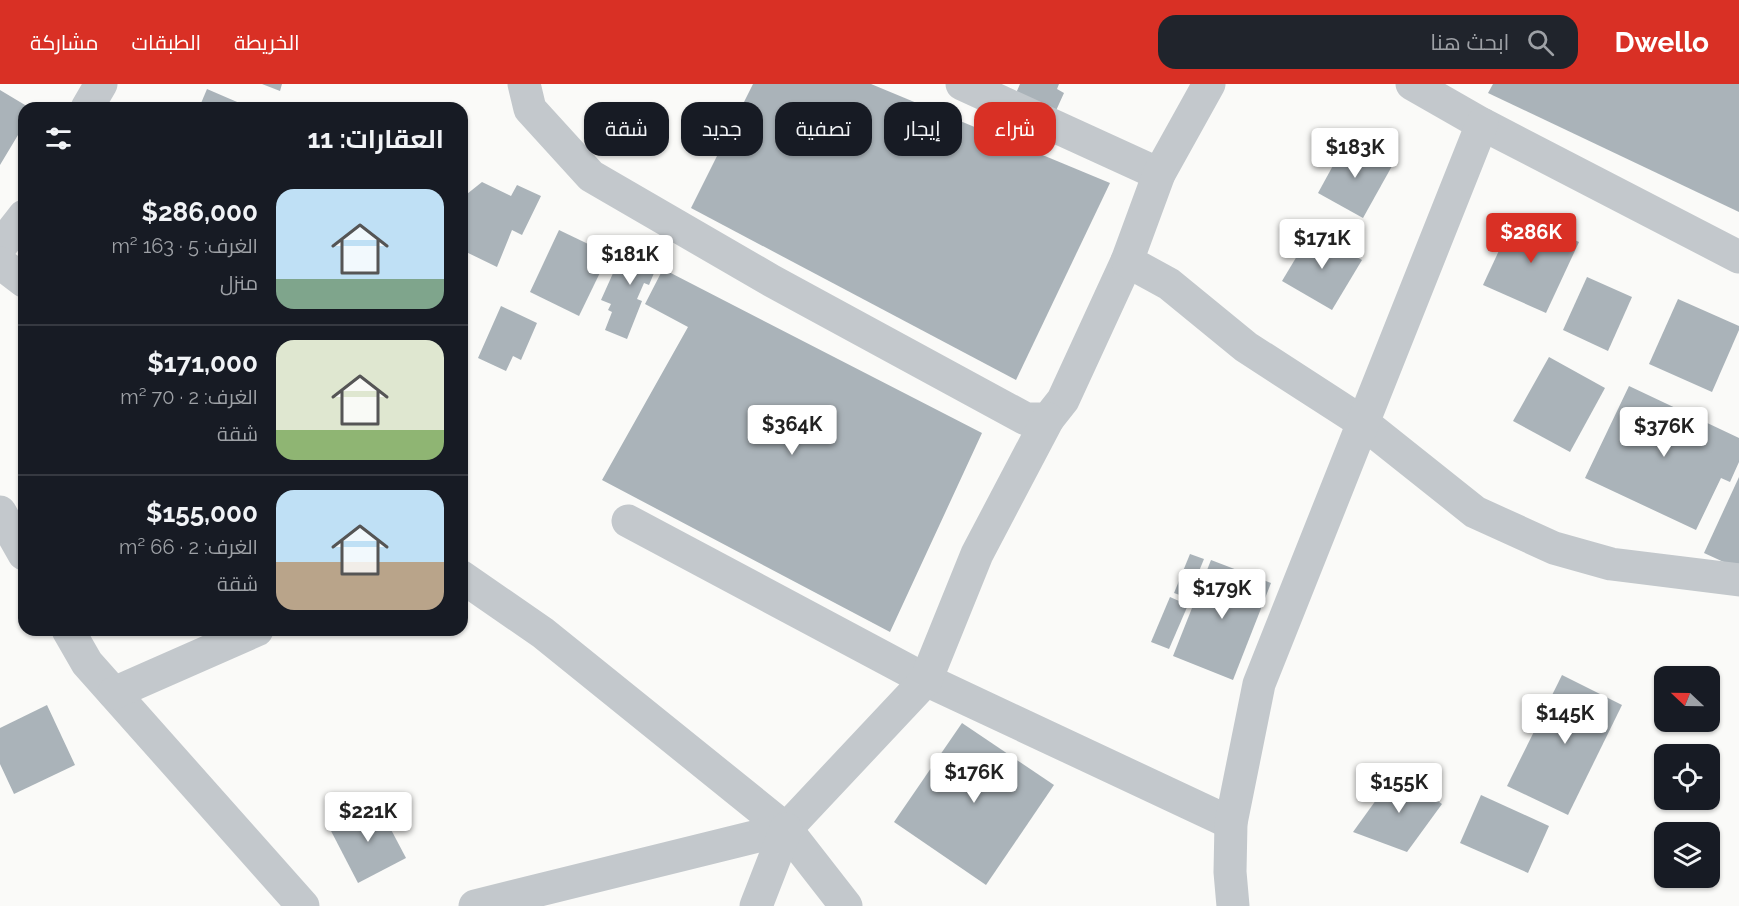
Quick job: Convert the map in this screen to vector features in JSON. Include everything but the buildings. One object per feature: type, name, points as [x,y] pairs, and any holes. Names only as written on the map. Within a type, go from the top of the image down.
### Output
[{"type":"street","points":[[90,102],[100,84]]},
{"type":"street","points":[[524,84],[530,109],[591,176],[772,281],[1026,418],[1048,418]]},
{"type":"street","points":[[962,84],[1159,174]]},
{"type":"street","points":[[756,906],[786,829],[926,680],[977,554],[1048,418],[1063,400],[1127,261],[1159,174],[1209,84]]},
{"type":"street","points":[[1412,84],[1482,124],[1739,257]]},
{"type":"street","points":[[1233,906],[1230,872],[1231,823],[1259,684],[1482,124]]},
{"type":"street","points":[[0,247],[18,224]]},
{"type":"street","points":[[1127,261],[1169,284],[1246,347],[1362,422],[1475,512],[1554,548],[1611,564],[1739,580]]},
{"type":"street","points":[[0,262],[18,276]]},
{"type":"street","points":[[0,512],[18,544]]},
{"type":"street","points":[[628,521],[926,680],[1231,823]]},
{"type":"street","points":[[468,581],[543,633],[786,829],[846,906]]},
{"type":"street","points":[[71,636],[87,663],[303,906]]},
{"type":"street","points":[[114,693],[243,636]]},
{"type":"street","points":[[475,906],[786,829]]}]
